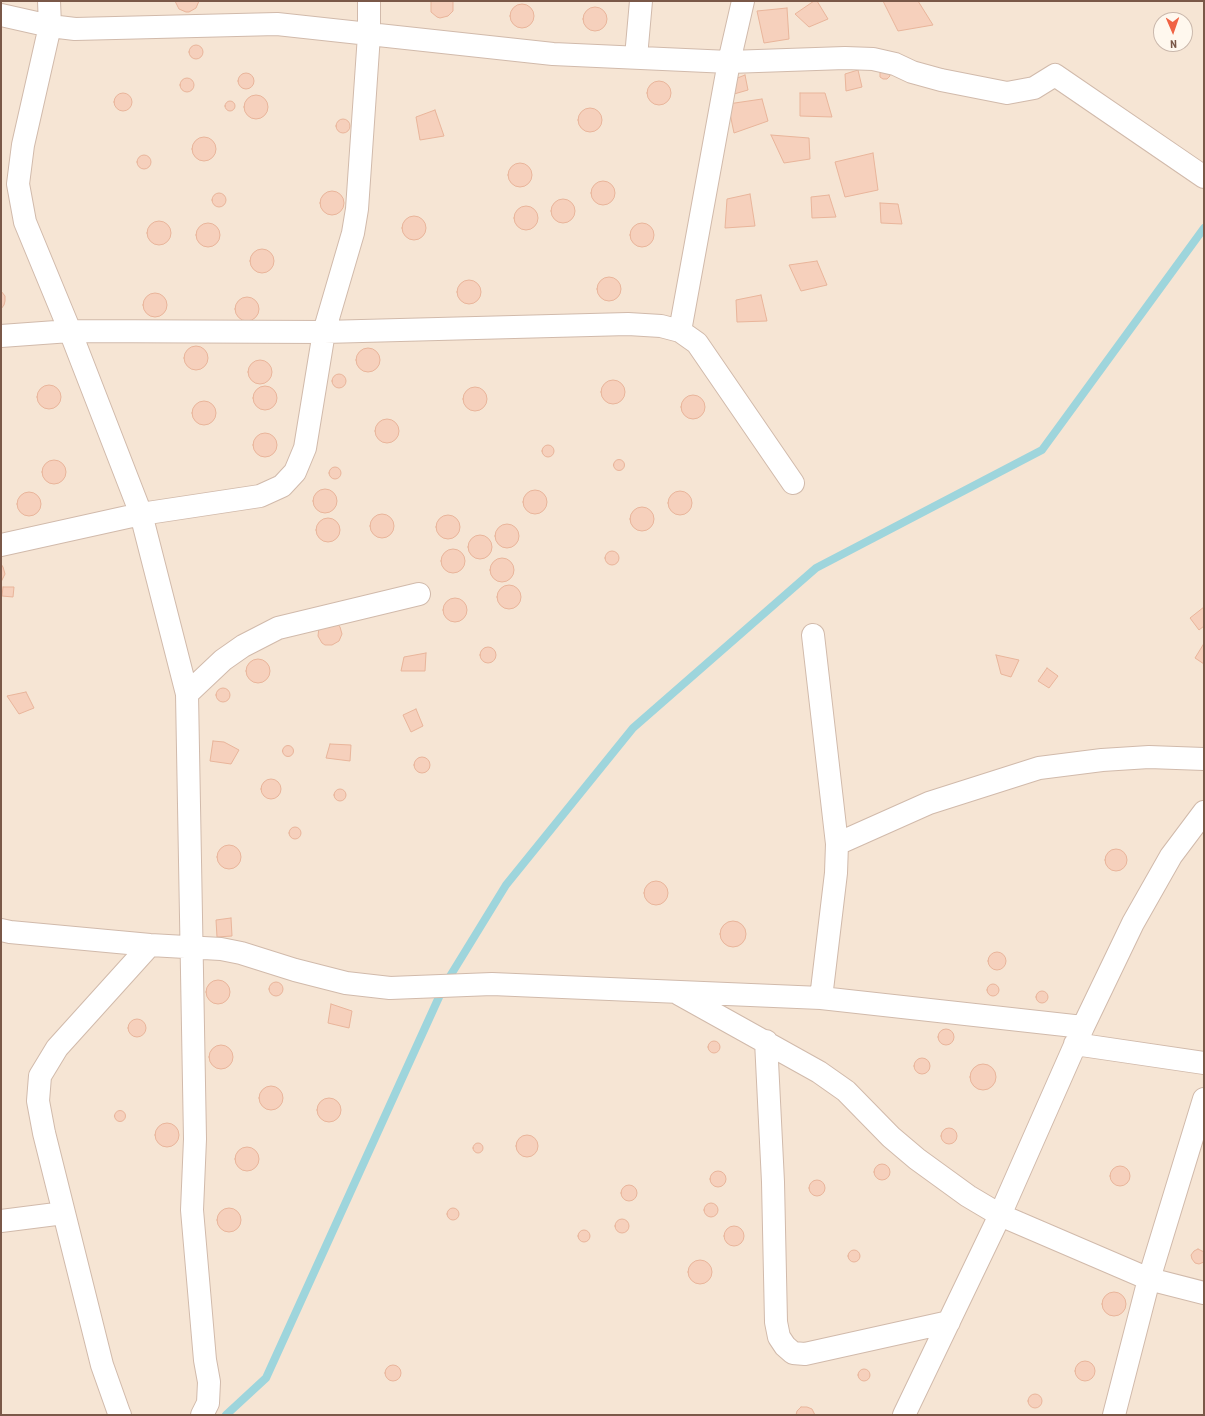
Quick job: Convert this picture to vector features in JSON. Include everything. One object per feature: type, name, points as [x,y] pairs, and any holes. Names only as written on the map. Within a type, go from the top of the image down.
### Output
[{"type":"street","points":[[49,1],[50,26],[22,145],[18,184],[25,222],[70,331],[141,514],[187,694],[195,1139],[192,1210],[205,1360],[209,1382],[208,1403],[202,1415]]},
{"type":"street","points":[[1,544],[141,514],[260,496],[282,486],[295,472],[305,448],[324,332],[353,233],[357,209],[369,35],[369,1]]},
{"type":"street","points":[[636,57],[641,1]]},
{"type":"street","points":[[680,331],[729,62],[743,1]]},
{"type":"street","points":[[1,15],[75,30],[277,24],[554,54],[729,62],[873,59],[895,64],[912,72],[941,80],[1007,93],[1034,88],[1055,75],[1204,177]]},
{"type":"street","points":[[1,336],[70,331],[324,332],[628,324],[661,326],[680,331],[697,343],[793,483]]},
{"type":"street","points":[[187,694],[223,660],[243,646],[278,628],[419,594]]},
{"type":"street","points":[[813,635],[837,844],[835,881],[820,998]]},
{"type":"street","points":[[837,844],[929,803],[1039,768],[1102,760],[1141,758],[1204,759]]},
{"type":"street","points":[[904,1415],[1000,1215],[1079,1035],[1133,923],[1167,863],[1204,812]]},
{"type":"street","points":[[1,930],[150,945],[220,949],[241,953],[295,970],[346,983],[390,988],[492,984],[820,998],[1079,1035],[1204,1063]]},
{"type":"street","points":[[120,1415],[102,1365],[38,1101],[40,1076],[57,1048],[150,945]]},
{"type":"street","points":[[675,991],[819,1072],[846,1091],[891,1137],[917,1159],[968,1196],[1000,1215],[1149,1279],[1204,1294]]},
{"type":"street","points":[[766,1042],[773,1182],[776,1322],[779,1337],[785,1346],[794,1352],[806,1354],[949,1322]]},
{"type":"street","points":[[1114,1415],[1149,1279],[1204,1099]]},
{"type":"street","points":[[1,1221],[64,1213]]},
{"type":"shaded area","points":[[1,1],[1204,1],[1204,1415],[1,1415]]},
{"type":"building","points":[[175,1],[199,1],[196,8],[186,12],[179,9]]},
{"type":"building","points":[[431,1],[453,1],[453,11],[448,16],[440,18],[437,17],[431,12]]},
{"type":"building","points":[[814,1],[817,1],[828,19],[809,27],[795,14]]},
{"type":"building","points":[[883,1],[918,1],[933,25],[898,31]]},
{"type":"building","points":[[522,4],[531,7],[534,16],[531,25],[522,28],[513,25],[510,16],[513,7]]},
{"type":"building","points":[[595,7],[604,10],[607,19],[604,28],[595,31],[586,28],[583,19],[586,10]]},
{"type":"building","points":[[787,8],[789,39],[764,43],[757,11]]},
{"type":"building","points":[[196,45],[201,47],[203,52],[201,57],[196,59],[191,57],[189,52],[191,47]]},
{"type":"building","points":[[858,70],[862,87],[846,91],[845,74]]},
{"type":"building","points":[[882,70],[889,73],[890,76],[887,79],[880,77]]},
{"type":"building","points":[[243,73],[249,73],[254,78],[252,87],[249,89],[243,89],[238,84],[238,78]]},
{"type":"building","points":[[745,75],[748,90],[734,94],[730,81]]},
{"type":"building","points":[[187,78],[192,80],[194,85],[192,90],[187,92],[182,90],[180,85],[182,80]]},
{"type":"building","points":[[659,81],[668,84],[671,93],[668,102],[659,105],[650,102],[647,93],[650,84]]},
{"type":"building","points":[[123,93],[129,96],[132,102],[129,108],[123,111],[117,108],[114,102],[117,96]]},
{"type":"building","points":[[800,93],[825,93],[832,117],[800,116]]},
{"type":"building","points":[[256,95],[265,98],[268,107],[265,116],[256,119],[247,116],[244,107],[247,98]]},
{"type":"building","points":[[762,99],[768,121],[734,133],[728,104]]},
{"type":"building","points":[[230,101],[235,106],[230,111],[225,106]]},
{"type":"building","points":[[590,108],[599,111],[602,120],[599,129],[590,132],[581,129],[578,120],[581,111]]},
{"type":"building","points":[[435,110],[444,136],[420,140],[416,117]]},
{"type":"building","points":[[340,119],[346,119],[350,123],[350,129],[346,133],[340,133],[336,129],[336,123]]},
{"type":"building","points":[[771,135],[809,138],[810,159],[784,163]]},
{"type":"building","points":[[204,137],[213,140],[216,149],[213,158],[204,161],[195,158],[192,149],[195,140]]},
{"type":"building","points":[[873,153],[878,190],[845,197],[835,162]]},
{"type":"building","points":[[144,155],[149,157],[151,162],[149,167],[144,169],[139,167],[137,162],[139,157]]},
{"type":"building","points":[[520,163],[529,166],[532,175],[529,184],[520,187],[511,184],[508,175],[511,166]]},
{"type":"building","points":[[603,181],[612,184],[615,193],[612,202],[603,205],[594,202],[591,193],[594,184]]},
{"type":"building","points":[[332,191],[341,194],[344,203],[341,212],[332,215],[323,212],[320,203],[323,194]]},
{"type":"building","points":[[219,193],[224,195],[226,200],[224,205],[219,207],[214,205],[212,200],[214,195]]},
{"type":"building","points":[[750,194],[755,226],[725,228],[727,199]]},
{"type":"building","points":[[829,195],[836,217],[812,218],[811,197]]},
{"type":"building","points":[[563,199],[572,202],[575,211],[572,220],[563,223],[554,220],[551,211],[554,202]]},
{"type":"building","points":[[880,203],[898,204],[902,224],[881,223]]},
{"type":"building","points":[[526,206],[535,209],[538,218],[535,227],[526,230],[517,227],[514,218],[517,209]]},
{"type":"building","points":[[414,216],[423,219],[426,228],[423,237],[414,240],[405,237],[402,228],[405,219]]},
{"type":"building","points":[[159,221],[168,224],[171,233],[168,242],[159,245],[150,242],[147,233],[150,224]]},
{"type":"building","points":[[208,223],[217,226],[220,235],[217,244],[208,247],[199,244],[196,235],[199,226]]},
{"type":"building","points":[[642,223],[651,226],[654,235],[651,244],[642,247],[633,244],[630,235],[633,226]]},
{"type":"building","points":[[262,249],[271,252],[274,261],[271,270],[262,273],[253,270],[250,261],[253,252]]},
{"type":"building","points":[[817,261],[827,285],[801,291],[789,265]]},
{"type":"building","points":[[609,277],[618,280],[621,289],[618,298],[609,301],[600,298],[597,289],[600,280]]},
{"type":"building","points":[[469,280],[478,283],[481,292],[478,301],[469,304],[460,301],[457,292],[460,283]]},
{"type":"building","points":[[1,291],[5,296],[5,301],[1,309]]},
{"type":"building","points":[[155,293],[164,296],[167,305],[164,314],[155,317],[146,314],[143,305],[146,296]]},
{"type":"building","points":[[761,295],[767,321],[737,322],[736,300]]},
{"type":"building","points":[[247,297],[256,300],[259,309],[256,318],[247,321],[238,318],[235,309],[238,300]]},
{"type":"building","points":[[196,346],[205,349],[208,358],[205,367],[196,370],[187,367],[184,358],[187,349]]},
{"type":"building","points":[[368,348],[377,351],[380,360],[377,369],[368,372],[359,369],[356,360],[359,351]]},
{"type":"building","points":[[260,360],[269,363],[272,372],[269,381],[260,384],[251,381],[248,372],[251,363]]},
{"type":"building","points":[[336,374],[342,374],[346,378],[346,384],[342,388],[336,388],[332,384],[332,378]]},
{"type":"building","points":[[613,380],[622,383],[625,392],[622,401],[613,404],[604,401],[601,392],[604,383]]},
{"type":"building","points":[[49,385],[58,388],[61,397],[58,406],[49,409],[40,406],[37,397],[40,388]]},
{"type":"building","points":[[265,386],[274,389],[277,398],[274,407],[265,410],[256,407],[253,398],[256,389]]},
{"type":"building","points":[[475,387],[484,390],[487,399],[484,408],[475,411],[466,408],[463,399],[466,390]]},
{"type":"building","points":[[693,395],[702,398],[705,407],[702,416],[693,419],[684,416],[681,407],[684,398]]},
{"type":"building","points":[[204,401],[213,404],[216,413],[213,422],[204,425],[195,422],[192,413],[195,404]]},
{"type":"building","points":[[387,419],[396,422],[399,431],[396,440],[387,443],[378,440],[375,431],[378,422]]},
{"type":"building","points":[[265,433],[274,436],[277,445],[274,454],[265,457],[256,454],[253,445],[256,436]]},
{"type":"building","points":[[546,445],[550,445],[554,451],[550,457],[546,457],[542,453],[542,449]]},
{"type":"building","points":[[54,460],[63,463],[66,472],[63,481],[54,484],[45,481],[42,472],[45,463]]},
{"type":"building","points":[[617,460],[621,460],[623,461],[623,469],[617,470],[614,467],[614,463]]},
{"type":"building","points":[[333,467],[337,467],[341,473],[337,479],[333,479],[329,475],[329,471]]},
{"type":"building","points":[[325,489],[334,492],[337,501],[334,510],[325,513],[316,510],[313,501],[316,492]]},
{"type":"building","points":[[535,490],[544,493],[547,502],[544,511],[535,514],[526,511],[523,502],[526,493]]},
{"type":"building","points":[[680,491],[689,494],[692,503],[689,512],[680,515],[671,512],[668,503],[671,494]]},
{"type":"building","points":[[29,492],[38,495],[41,504],[38,513],[29,516],[20,513],[17,504],[20,495]]},
{"type":"building","points":[[642,507],[651,510],[654,519],[651,528],[642,531],[633,528],[630,519],[633,510]]},
{"type":"building","points":[[382,514],[391,517],[394,526],[391,535],[382,538],[373,535],[370,526],[373,517]]},
{"type":"building","points":[[448,515],[457,518],[460,527],[457,536],[448,539],[439,536],[436,527],[439,518]]},
{"type":"building","points":[[328,518],[337,521],[340,530],[337,539],[328,542],[319,539],[316,530],[319,521]]},
{"type":"building","points":[[507,524],[516,527],[519,536],[516,545],[507,548],[498,545],[495,536],[498,527]]},
{"type":"building","points":[[480,535],[489,538],[492,547],[489,556],[480,559],[471,556],[468,547],[471,538]]},
{"type":"building","points":[[453,549],[462,552],[465,561],[462,570],[453,573],[444,570],[441,561],[444,552]]},
{"type":"building","points":[[612,551],[617,553],[619,558],[617,563],[612,565],[607,563],[605,558],[607,553]]},
{"type":"building","points":[[502,558],[511,561],[514,570],[511,579],[502,582],[493,579],[490,570],[493,561]]},
{"type":"building","points":[[1,564],[5,574],[1,582]]},
{"type":"building","points":[[509,585],[518,588],[521,597],[518,606],[509,609],[500,606],[497,597],[500,588]]},
{"type":"building","points":[[3,587],[14,587],[13,597],[2,596]]},
{"type":"building","points":[[455,598],[464,601],[467,610],[464,619],[455,622],[446,619],[443,610],[446,601]]},
{"type":"building","points":[[1204,607],[1204,626],[1199,630],[1190,618]]},
{"type":"building","points":[[337,623],[342,634],[339,641],[332,645],[325,645],[318,636],[319,627]]},
{"type":"building","points":[[1204,645],[1204,664],[1195,658]]},
{"type":"building","points":[[488,647],[495,652],[496,655],[491,662],[488,663],[481,658],[480,655],[485,648]]},
{"type":"building","points":[[426,653],[425,671],[401,671],[404,657]]},
{"type":"building","points":[[996,655],[1019,660],[1011,677],[1001,674]]},
{"type":"building","points":[[258,659],[267,662],[270,671],[267,680],[258,683],[249,680],[246,671],[249,662]]},
{"type":"building","points":[[1047,668],[1058,676],[1049,688],[1038,681]]},
{"type":"building","points":[[220,688],[226,688],[230,692],[230,698],[226,702],[220,702],[216,698],[216,692]]},
{"type":"building","points":[[26,692],[34,708],[19,714],[7,696]]},
{"type":"building","points":[[416,709],[423,726],[411,732],[403,715]]},
{"type":"building","points":[[213,741],[224,742],[239,750],[231,764],[210,761]]},
{"type":"building","points":[[330,744],[351,745],[350,761],[326,758]]},
{"type":"building","points":[[286,746],[290,746],[292,747],[292,755],[286,756],[283,753],[283,749]]},
{"type":"building","points":[[422,757],[428,759],[430,765],[428,771],[422,773],[416,771],[414,765],[416,759]]},
{"type":"building","points":[[271,779],[278,782],[281,789],[278,796],[271,799],[264,796],[261,789],[264,782]]},
{"type":"building","points":[[338,789],[342,789],[346,795],[342,801],[338,801],[334,797],[334,793]]},
{"type":"building","points":[[293,827],[297,827],[301,833],[297,839],[293,839],[289,835],[289,831]]},
{"type":"building","points":[[229,845],[238,848],[241,857],[238,866],[229,869],[220,866],[217,857],[220,848]]},
{"type":"building","points":[[1116,849],[1124,852],[1127,860],[1124,868],[1116,871],[1108,868],[1105,860],[1108,852]]},
{"type":"building","points":[[656,881],[665,884],[668,893],[665,902],[656,905],[647,902],[644,893],[647,884]]},
{"type":"building","points":[[231,918],[232,936],[217,937],[216,920]]},
{"type":"building","points":[[733,921],[742,925],[746,934],[742,943],[733,947],[724,943],[720,934],[724,925]]},
{"type":"building","points":[[993,952],[1001,952],[1006,957],[1004,968],[1001,970],[993,970],[988,965],[988,957]]},
{"type":"building","points":[[218,980],[227,983],[230,992],[227,1001],[218,1004],[209,1001],[206,992],[209,983]]},
{"type":"building","points":[[273,982],[279,982],[283,986],[283,992],[279,996],[273,996],[269,992],[269,986]]},
{"type":"building","points":[[993,984],[997,986],[999,990],[997,994],[993,996],[989,994],[987,990],[989,986]]},
{"type":"building","points":[[1040,991],[1044,991],[1048,997],[1044,1003],[1040,1003],[1036,999],[1036,995]]},
{"type":"building","points":[[331,1004],[352,1011],[349,1028],[328,1023]]},
{"type":"building","points":[[137,1019],[143,1022],[146,1028],[143,1034],[137,1037],[131,1034],[128,1028],[131,1022]]},
{"type":"building","points":[[946,1029],[952,1031],[954,1037],[952,1043],[946,1045],[940,1043],[938,1037],[940,1031]]},
{"type":"building","points":[[716,1041],[719,1042],[719,1052],[712,1053],[709,1052],[708,1045],[709,1042]]},
{"type":"building","points":[[221,1045],[230,1048],[233,1057],[230,1066],[221,1069],[212,1066],[209,1057],[212,1048]]},
{"type":"building","points":[[919,1058],[925,1058],[930,1063],[928,1072],[925,1074],[919,1074],[914,1069],[914,1063]]},
{"type":"building","points":[[983,1064],[992,1068],[996,1077],[992,1086],[983,1090],[974,1086],[970,1077],[974,1068]]},
{"type":"building","points":[[271,1086],[280,1089],[283,1098],[280,1107],[271,1110],[262,1107],[259,1098],[262,1089]]},
{"type":"building","points":[[329,1098],[338,1101],[341,1110],[338,1119],[329,1122],[320,1119],[317,1110],[320,1101]]},
{"type":"building","points":[[118,1111],[122,1111],[124,1112],[124,1120],[118,1121],[115,1118],[115,1114]]},
{"type":"building","points":[[167,1123],[176,1126],[179,1135],[176,1144],[167,1147],[158,1144],[155,1135],[158,1126]]},
{"type":"building","points":[[949,1128],[955,1130],[957,1136],[955,1142],[949,1144],[943,1142],[941,1136],[943,1130]]},
{"type":"building","points":[[523,1135],[531,1135],[538,1142],[538,1150],[531,1157],[523,1157],[516,1150],[516,1142]]},
{"type":"building","points":[[476,1143],[480,1143],[482,1144],[482,1152],[476,1153],[473,1150],[473,1146]]},
{"type":"building","points":[[247,1147],[256,1150],[259,1159],[256,1168],[247,1171],[238,1168],[235,1159],[238,1150]]},
{"type":"building","points":[[882,1164],[888,1166],[890,1172],[888,1178],[882,1180],[876,1178],[874,1172],[876,1166]]},
{"type":"building","points":[[1120,1166],[1127,1169],[1130,1176],[1127,1183],[1120,1186],[1113,1183],[1110,1176],[1113,1169]]},
{"type":"building","points":[[715,1171],[721,1171],[726,1176],[724,1185],[721,1187],[715,1187],[710,1182],[710,1176]]},
{"type":"building","points":[[814,1180],[820,1180],[825,1185],[823,1194],[820,1196],[814,1196],[809,1191],[809,1185]]},
{"type":"building","points":[[629,1185],[635,1187],[637,1193],[635,1199],[629,1201],[623,1199],[621,1193],[623,1187]]},
{"type":"building","points":[[711,1203],[716,1205],[718,1210],[716,1215],[711,1217],[706,1215],[704,1210],[706,1205]]},
{"type":"building","points":[[229,1208],[238,1211],[241,1220],[238,1229],[229,1232],[220,1229],[217,1220],[220,1211]]},
{"type":"building","points":[[453,1208],[457,1210],[459,1214],[457,1218],[453,1220],[449,1218],[447,1214],[449,1210]]},
{"type":"building","points":[[622,1219],[627,1221],[629,1226],[627,1231],[622,1233],[617,1231],[615,1226],[617,1221]]},
{"type":"building","points":[[734,1226],[741,1229],[744,1236],[741,1243],[734,1246],[727,1243],[724,1236],[727,1229]]},
{"type":"building","points":[[582,1230],[586,1230],[590,1236],[586,1242],[582,1242],[578,1238],[578,1234]]},
{"type":"building","points":[[1198,1249],[1204,1252],[1204,1262],[1199,1264],[1195,1263],[1191,1255]]},
{"type":"building","points":[[852,1250],[856,1250],[860,1256],[856,1262],[852,1262],[848,1258],[848,1254]]},
{"type":"building","points":[[700,1260],[709,1263],[712,1272],[709,1281],[700,1284],[691,1281],[688,1272],[691,1263]]},
{"type":"building","points":[[1114,1292],[1123,1295],[1126,1304],[1123,1313],[1114,1316],[1105,1313],[1102,1304],[1105,1295]]},
{"type":"building","points":[[1081,1361],[1089,1361],[1095,1367],[1095,1375],[1089,1381],[1081,1381],[1075,1375],[1075,1367]]},
{"type":"building","points":[[390,1365],[396,1365],[401,1370],[399,1379],[396,1381],[390,1381],[385,1376],[385,1370]]},
{"type":"building","points":[[864,1369],[868,1371],[870,1375],[868,1379],[864,1381],[860,1379],[858,1375],[860,1371]]},
{"type":"building","points":[[1035,1394],[1040,1396],[1042,1401],[1040,1406],[1035,1408],[1030,1406],[1028,1401],[1030,1396]]},
{"type":"building","points":[[801,1407],[812,1409],[815,1415],[796,1415],[797,1411]]},
{"type":"waterway","points":[[226,1415],[266,1378],[444,986],[506,885],[633,728],[816,568],[1042,450],[1204,228]]}]
